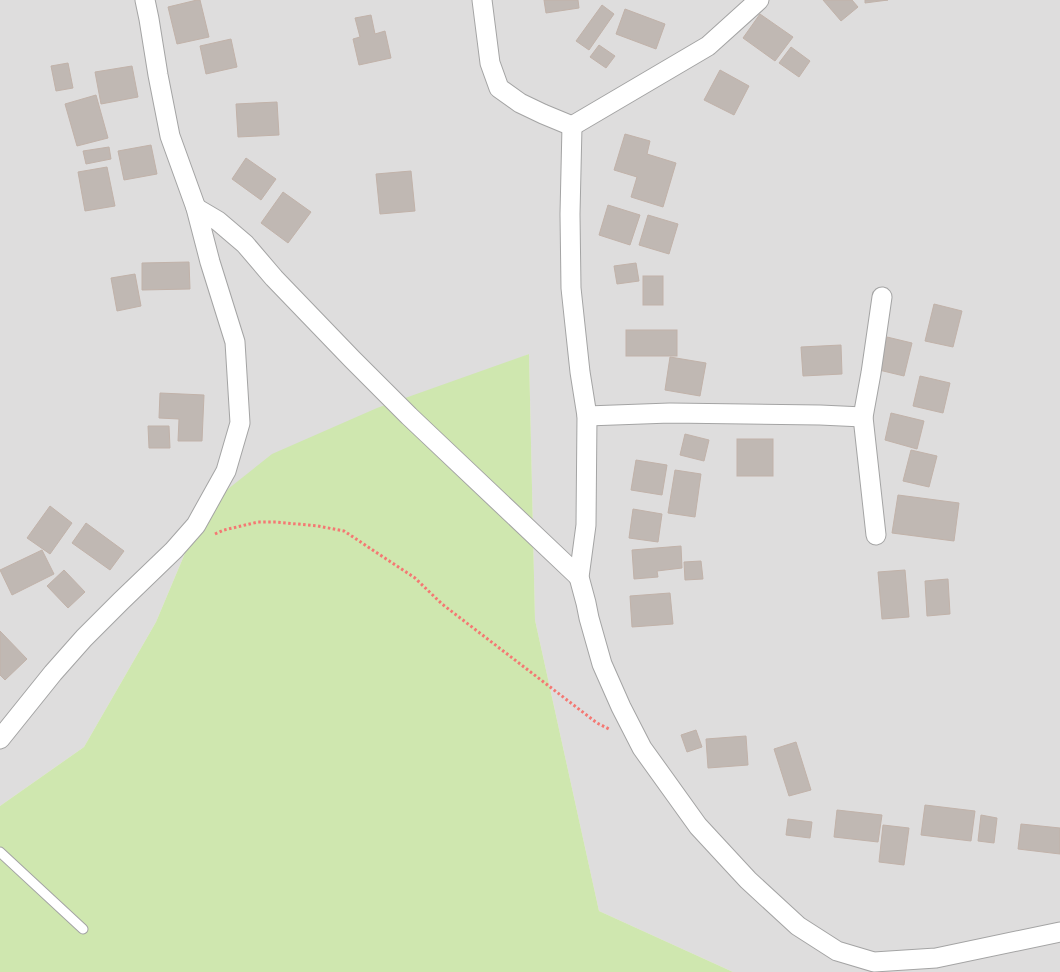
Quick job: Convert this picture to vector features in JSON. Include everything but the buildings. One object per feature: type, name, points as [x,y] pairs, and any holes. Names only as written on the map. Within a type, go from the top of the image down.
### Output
[{"type":"street","points":[[0,739],[52,673],[84,638],[196,526],[226,471],[240,422],[234,342],[196,208],[170,136],[145,0]]},
{"type":"street","points":[[482,0],[490,63],[499,88],[520,103],[572,126]]},
{"type":"street","points":[[572,126],[708,46],[759,0]]},
{"type":"street","points":[[572,126],[570,288],[587,416],[586,526],[578,577],[602,664],[642,748],[698,826],[748,880],[798,926],[838,951],[874,962],[936,958],[1060,932]]},
{"type":"street","points":[[196,208],[218,221],[245,244],[274,278],[364,372],[578,577]]},
{"type":"street","points":[[876,535],[863,417],[882,297]]},
{"type":"street","points":[[587,416],[670,413],[863,417]]},
{"type":"lane","points":[[0,852],[83,929]]},
{"type":"path","points":[[208,538],[224,530],[258,522],[318,526],[344,531],[415,578],[442,604],[493,644],[590,718],[612,731]]},
{"type":"shaded area","points":[[0,0],[1060,0],[1060,972],[733,972],[599,911],[535,620],[529,354],[204,508],[156,622],[84,747],[0,806]]},
{"type":"green space","points":[[529,354],[535,620],[599,911],[733,972],[0,972],[0,806],[84,747],[156,622],[204,508],[272,454],[377,408]]}]
